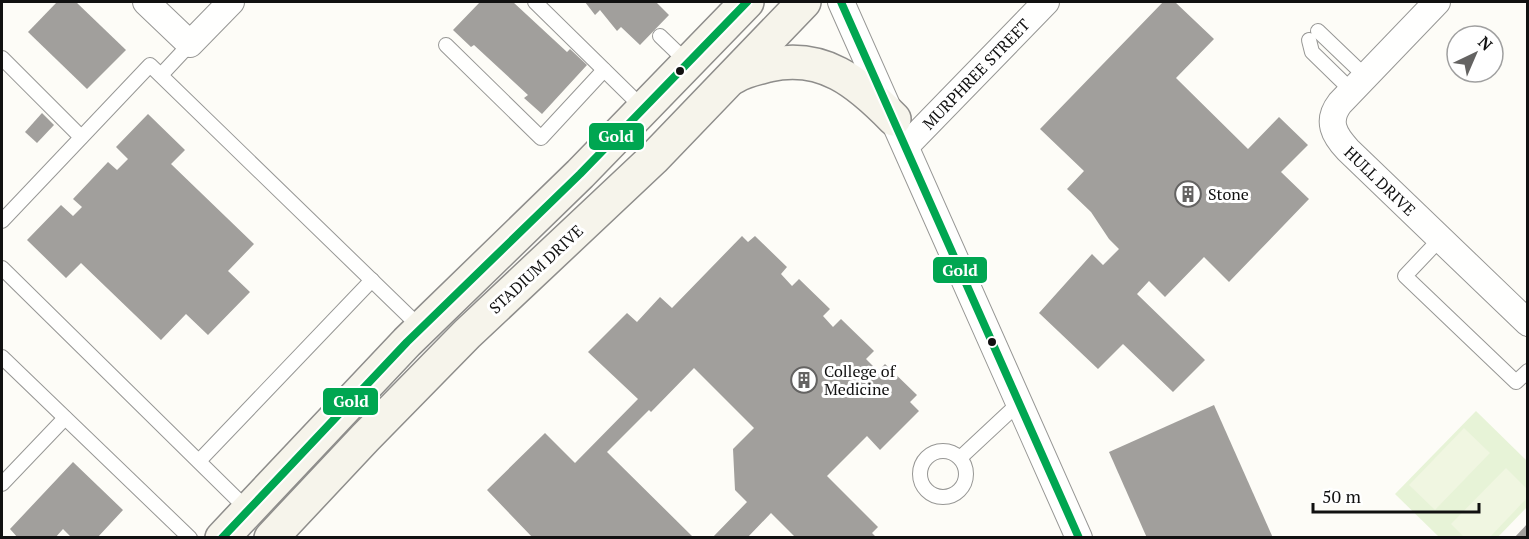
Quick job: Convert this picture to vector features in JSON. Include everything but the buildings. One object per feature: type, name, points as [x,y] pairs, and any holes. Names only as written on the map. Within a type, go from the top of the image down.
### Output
[{"type":"main road","points":[[222,537],[421,328],[580,174],[747,2]]},
{"type":"main road","name":"STADIUM DRIVE","points":[[271,537],[467,334],[646,165],[804,2]]},
{"type":"main road","points":[[730,79],[741,72],[780,63],[814,63],[839,73],[851,81],[878,103],[900,133]]},
{"type":"street","points":[[146,2],[190,44],[231,2]]},
{"type":"street","points":[[841,2],[1079,537]]},
{"type":"street","name":"MURPHREE STREET","points":[[900,133],[1046,2]]},
{"type":"street","name":"HULL DRIVE","points":[[1437,2],[1334,111],[1332,121],[1334,132],[1348,150],[1527,323]]},
{"type":"lane","points":[[535,2],[644,109]]},
{"type":"lane","points":[[660,36],[688,63]]},
{"type":"lane","points":[[1313,36],[1358,83],[1312,52],[1313,36]]},
{"type":"lane","points":[[161,75],[190,44]]},
{"type":"lane","points":[[446,45],[541,138],[604,70]]},
{"type":"lane","points":[[2,58],[81,137]]},
{"type":"lane","points":[[2,221],[150,65],[421,328]]},
{"type":"lane","points":[[1440,239],[1405,276],[1516,382],[1527,370]]},
{"type":"lane","points":[[2,268],[248,510]]},
{"type":"lane","points":[[199,461],[372,280]]},
{"type":"lane","points":[[2,357],[190,537]]},
{"type":"lane","points":[[960,458],[1020,402]]},
{"type":"lane","points":[[2,484],[65,418]]},
{"type":"green space","points":[[1476,411],[1527,461],[1527,507],[1498,537],[1439,537],[1395,494]]},
{"type":"green space","points":[[1464,428],[1490,453],[1435,510],[1409,485]]},
{"type":"green space","points":[[1506,468],[1527,489],[1527,498],[1490,537],[1464,537],[1451,524]]},
{"type":"transit line","name":"Gold","points":[[222,538],[407,342],[580,174],[747,2]]},
{"type":"transit line","name":"Gold","points":[[841,2],[1079,538]]},
{"type":"place","name":"Stone","points":[[1188,194]]},
{"type":"place","name":"College of Medicine","points":[[804,380]]}]
